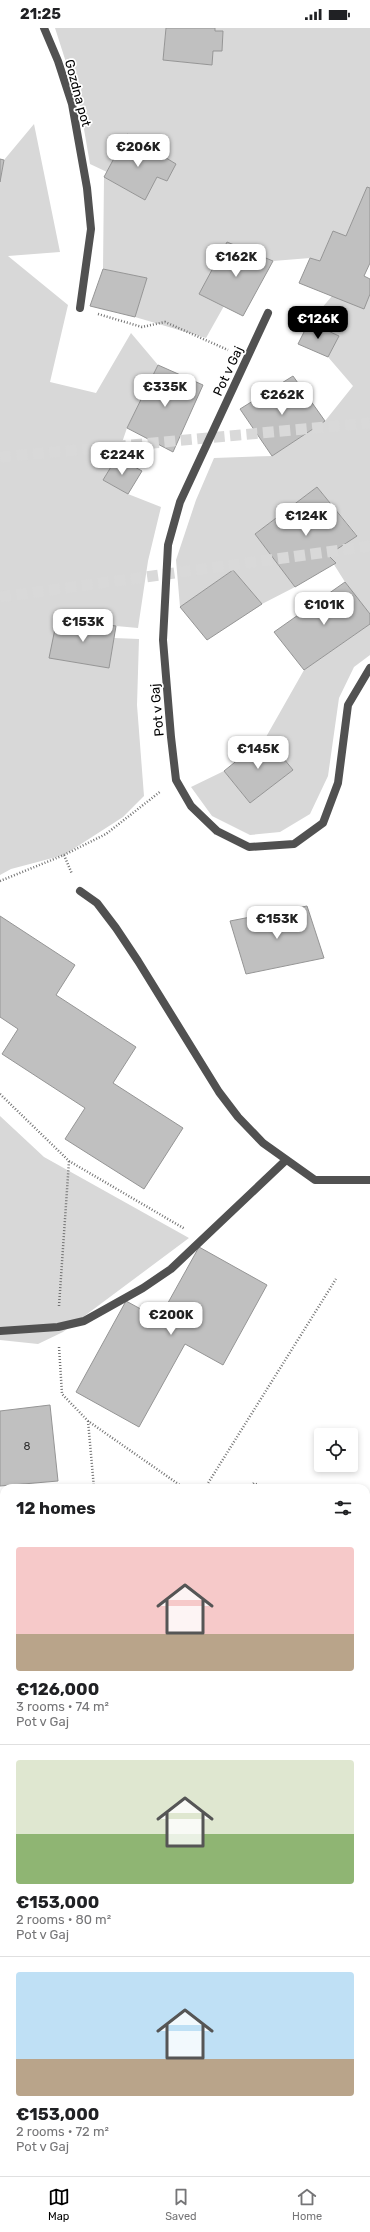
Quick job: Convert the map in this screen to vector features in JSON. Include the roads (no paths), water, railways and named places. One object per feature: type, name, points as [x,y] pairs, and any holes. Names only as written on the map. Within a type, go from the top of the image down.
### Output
[{"type":"street","name":"Gozdna pot","points":[[44,28],[58,61],[72,104],[87,188],[91,229],[80,308]]},
{"type":"street","name":"Pot v Gaj","points":[[268,313],[180,502],[168,546],[163,640],[171,737],[176,780],[191,806],[217,831],[249,846],[294,844],[323,823],[338,782],[348,705],[370,668]]},
{"type":"street","points":[[80,891],[97,903],[120,934],[219,1092],[238,1117],[263,1143],[315,1180],[370,1180]]},
{"type":"street","points":[[0,1331],[58,1327],[84,1321],[143,1288],[171,1269],[285,1160]]},
{"type":"tunnel","points":[[0,457],[370,423]]},
{"type":"tunnel","points":[[0,597],[370,546]]}]
